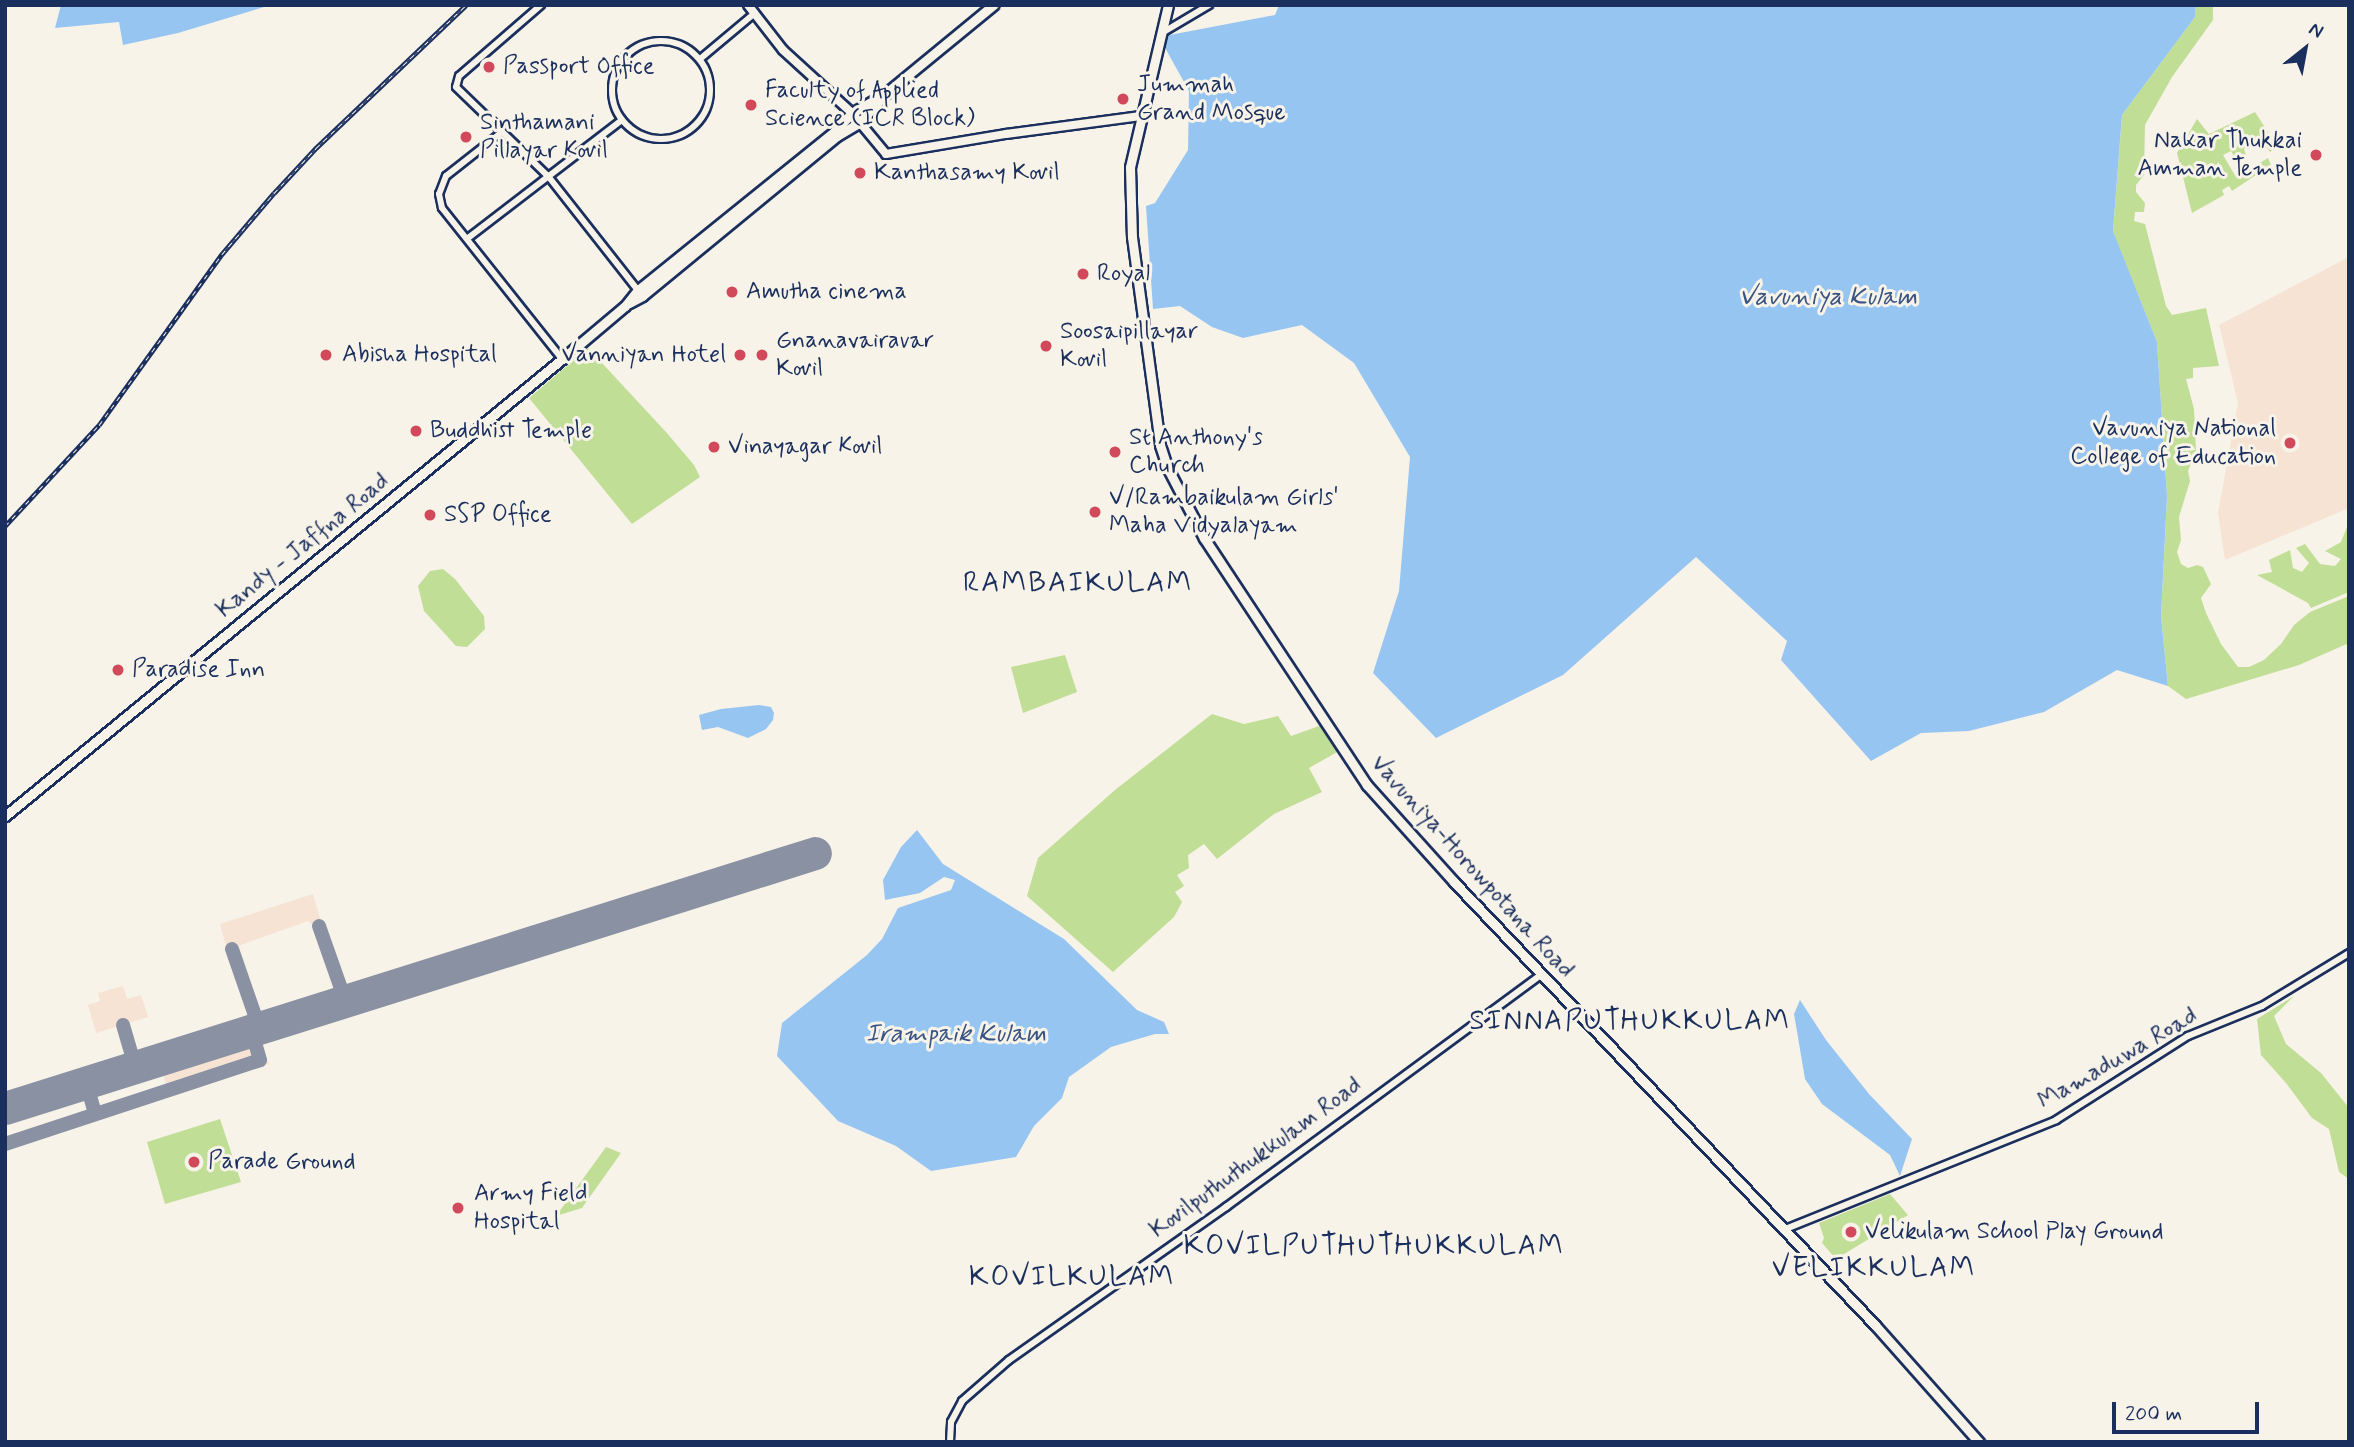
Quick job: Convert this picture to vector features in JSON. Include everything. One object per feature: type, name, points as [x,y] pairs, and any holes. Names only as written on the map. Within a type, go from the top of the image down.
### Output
[{"type":"highway","name":"Kandy - Jaffna Road","points":[[785,174],[860,122],[886,93],[993,5]]},
{"type":"highway","name":"Vavuniya-Horowpotana Road","points":[[1168,5],[1130,167],[1132,237],[1156,425],[1167,467],[1204,538],[1361,776],[1454,882],[1875,1325],[1979,1442]]},
{"type":"highway","name":"Kandy - Jaffna Road","points":[[5,816],[785,174],[852,113],[886,93]]},
{"type":"main road","points":[[748,5],[796,64],[852,113],[886,154],[1063,125],[1141,116]]},
{"type":"street","points":[[541,5],[457,80],[458,91],[548,176],[640,293]]},
{"type":"street","points":[[1162,33],[1209,5]]},
{"type":"street","points":[[700,59],[755,13]]},
{"type":"street","points":[[653,40],[670,41],[687,47],[700,59],[711,88],[706,110],[692,129],[678,136],[655,139],[633,131],[622,120],[613,105],[611,88],[614,71],[623,57],[637,46],[653,40]]},
{"type":"street","points":[[468,238],[622,120]]},
{"type":"street","points":[[502,132],[442,181],[439,194],[442,208],[562,359]]},
{"type":"street","name":"Mamaduwa Road","points":[[1783,1230],[2056,1121],[2188,1036],[2262,1006],[2349,953]]},
{"type":"street","name":"Kovilputhuthukkulam Road","points":[[950,1442],[951,1422],[962,1401],[1009,1360],[1226,1207],[1542,974]]},
{"type":"shaded area","name":"Vavuniya National College of Education","points":[[2349,257],[2349,508],[2225,560],[2218,513],[2238,403],[2219,325]]},
{"type":"shaded area","points":[[313,894],[322,925],[315,927],[308,921],[227,950],[220,924]]},
{"type":"shaded area","points":[[123,986],[127,999],[141,995],[148,1017],[96,1033],[88,1005],[100,1001],[98,993]]},
{"type":"shaded area","points":[[258,1036],[269,1064],[170,1097],[161,1067]]},
{"type":"green space","points":[[2196,5],[2213,5],[2213,20],[2172,77],[2145,125],[2144,175],[2136,185],[2136,192],[2145,203],[2144,212],[2135,212],[2134,221],[2145,224],[2166,306],[2172,315],[2206,308],[2219,366],[2193,368],[2193,378],[2186,379],[2194,409],[2196,451],[2188,471],[2190,481],[2179,517],[2181,540],[2177,552],[2181,564],[2188,568],[2197,565],[2203,567],[2211,584],[2201,598],[2206,613],[2221,644],[2238,667],[2249,667],[2264,660],[2281,644],[2294,625],[2310,612],[2349,596],[2349,643],[2299,665],[2186,699],[2168,686],[2161,616],[2167,496],[2157,342],[2113,232],[2122,115],[2195,17]]},
{"type":"green space","points":[[2255,112],[2277,146],[2270,152],[2261,138],[2244,149],[2246,155],[2236,160],[2231,151],[2223,155],[2236,177],[2268,158],[2271,165],[2232,191],[2229,186],[2222,190],[2224,195],[2192,213],[2177,153],[2197,119],[2209,134]]},
{"type":"green space","points":[[588,348],[666,432],[694,465],[700,477],[632,524],[529,398]]},
{"type":"green space","points":[[2349,522],[2349,592],[2311,608],[2308,603],[2257,575],[2272,572],[2269,560],[2290,550],[2293,568],[2302,572],[2309,563],[2296,548],[2305,544],[2320,564],[2335,566],[2341,559],[2325,551],[2341,542]]},
{"type":"green space","points":[[443,569],[455,579],[484,616],[485,629],[467,647],[456,646],[424,611],[418,586],[430,571]]},
{"type":"green space","points":[[1065,655],[1077,692],[1023,713],[1011,667]]},
{"type":"green space","points":[[1212,714],[1244,724],[1278,716],[1291,736],[1322,725],[1339,751],[1309,768],[1322,792],[1274,814],[1217,859],[1204,844],[1188,855],[1189,868],[1177,875],[1184,886],[1175,892],[1182,902],[1174,917],[1113,972],[1027,896],[1038,858],[1115,790]]},
{"type":"green space","points":[[2294,996],[2274,1016],[2286,1044],[2321,1073],[2349,1108],[2349,1179],[2339,1172],[2329,1129],[2312,1118],[2261,1055],[2257,1019]]},
{"type":"green space","name":"Parade Ground","points":[[220,1119],[241,1182],[165,1204],[147,1142]]},
{"type":"green space","points":[[606,1147],[621,1153],[582,1208],[556,1216]]},
{"type":"green space","name":"Velikulam School Play Ground","points":[[1890,1194],[1908,1215],[1836,1259],[1822,1243],[1824,1238],[1819,1223]]},
{"type":"water","points":[[61,5],[271,5],[178,33],[123,45],[119,22],[55,28]]},
{"type":"water","name":"Vavuniya Kulam","points":[[1279,5],[2196,5],[2195,17],[2122,115],[2113,231],[2157,342],[2167,496],[2161,616],[2168,686],[2117,670],[2044,712],[1969,731],[1921,733],[1871,761],[1781,660],[1787,641],[1696,557],[1563,675],[1436,738],[1373,673],[1399,591],[1410,457],[1354,363],[1302,325],[1243,338],[1212,327],[1180,306],[1153,309],[1146,206],[1155,203],[1188,150],[1189,91],[1159,37],[1275,15]]},
{"type":"water","points":[[759,705],[771,707],[773,720],[766,729],[748,738],[718,727],[702,730],[699,715],[721,709]]},
{"type":"water","name":"Irampaik Kulam","points":[[917,830],[943,864],[1064,939],[1137,1010],[1164,1022],[1169,1034],[1155,1034],[1111,1047],[1069,1077],[1062,1098],[1034,1126],[1016,1157],[931,1171],[896,1146],[838,1121],[777,1056],[782,1023],[867,955],[882,939],[898,908],[951,890],[955,880],[944,877],[920,893],[885,900],[883,880],[901,847]]},
{"type":"water","name":"SINNAPUTHUKKULAM","points":[[1800,1000],[1826,1040],[1869,1094],[1912,1139],[1900,1176],[1890,1155],[1822,1104],[1805,1079],[1794,1014]]},
{"type":"taxiway","points":[[319,926],[345,1000]]},
{"type":"taxiway","points":[[232,949],[259,1027]]},
{"type":"taxiway","points":[[123,1025],[135,1066]]},
{"type":"taxiway","points":[[5,1144],[260,1060],[251,1029]]},
{"type":"taxiway","points":[[86,1082],[95,1114]]},
{"type":"runway","points":[[5,1108],[815,853]]},
{"type":"railway","points":[[5,526],[99,425],[222,254],[274,193],[316,148],[466,5]]},
{"type":"place","name":"Passport Office","points":[[489,67]]},
{"type":"place","name":"Jummah Grand Mosque","points":[[1123,99]]},
{"type":"place","name":"Faculty of Applied Science (ICR Block)","points":[[751,105]]},
{"type":"place","name":"Sinthamani Pillayar Kovil","points":[[466,137]]},
{"type":"place","name":"Nakar Thukkai Amman Temple","points":[[2316,155]]},
{"type":"place","name":"Kanthasamy Kovil","points":[[860,173]]},
{"type":"place","name":"Royal","points":[[1083,274]]},
{"type":"place","name":"Amutha cinema","points":[[732,292]]},
{"type":"place","name":"Soosaipillayar Kovil","points":[[1046,346]]},
{"type":"place","name":"Abisha Hospital","points":[[326,355]]},
{"type":"place","name":"Vanniyan Hotel","points":[[740,355]]},
{"type":"place","name":"Gnanavairavar Kovil","points":[[762,355]]},
{"type":"place","name":"Buddhist Temple","points":[[416,431]]},
{"type":"place","name":"Vavuniya National College of Education","points":[[2290,443]]},
{"type":"place","name":"Vinayagar Kovil","points":[[714,447]]},
{"type":"place","name":"St Anthony's Church","points":[[1115,452]]},
{"type":"place","name":"V/Rambaikulam Girls' Maha Vidyalayam","points":[[1095,512]]},
{"type":"place","name":"SSP Office","points":[[430,515]]},
{"type":"place","name":"Paradise Inn","points":[[118,670]]},
{"type":"place","name":"Parade Ground","points":[[194,1162]]},
{"type":"place","name":"Army Field Hospital","points":[[458,1208]]},
{"type":"place","name":"Velikulam School Play Ground","points":[[1851,1232]]},
{"type":"district","name":"RAMBAIKULAM","points":[[1078,584]]},
{"type":"district","name":"SINNAPUTHUKKULAM","points":[[1630,1022]]},
{"type":"district","name":"KOVILPUTHUTHUKKULAM","points":[[1374,1247]]},
{"type":"district","name":"VELIKKULAM","points":[[1874,1269]]},
{"type":"district","name":"KOVILKULAM","points":[[1072,1278]]}]
